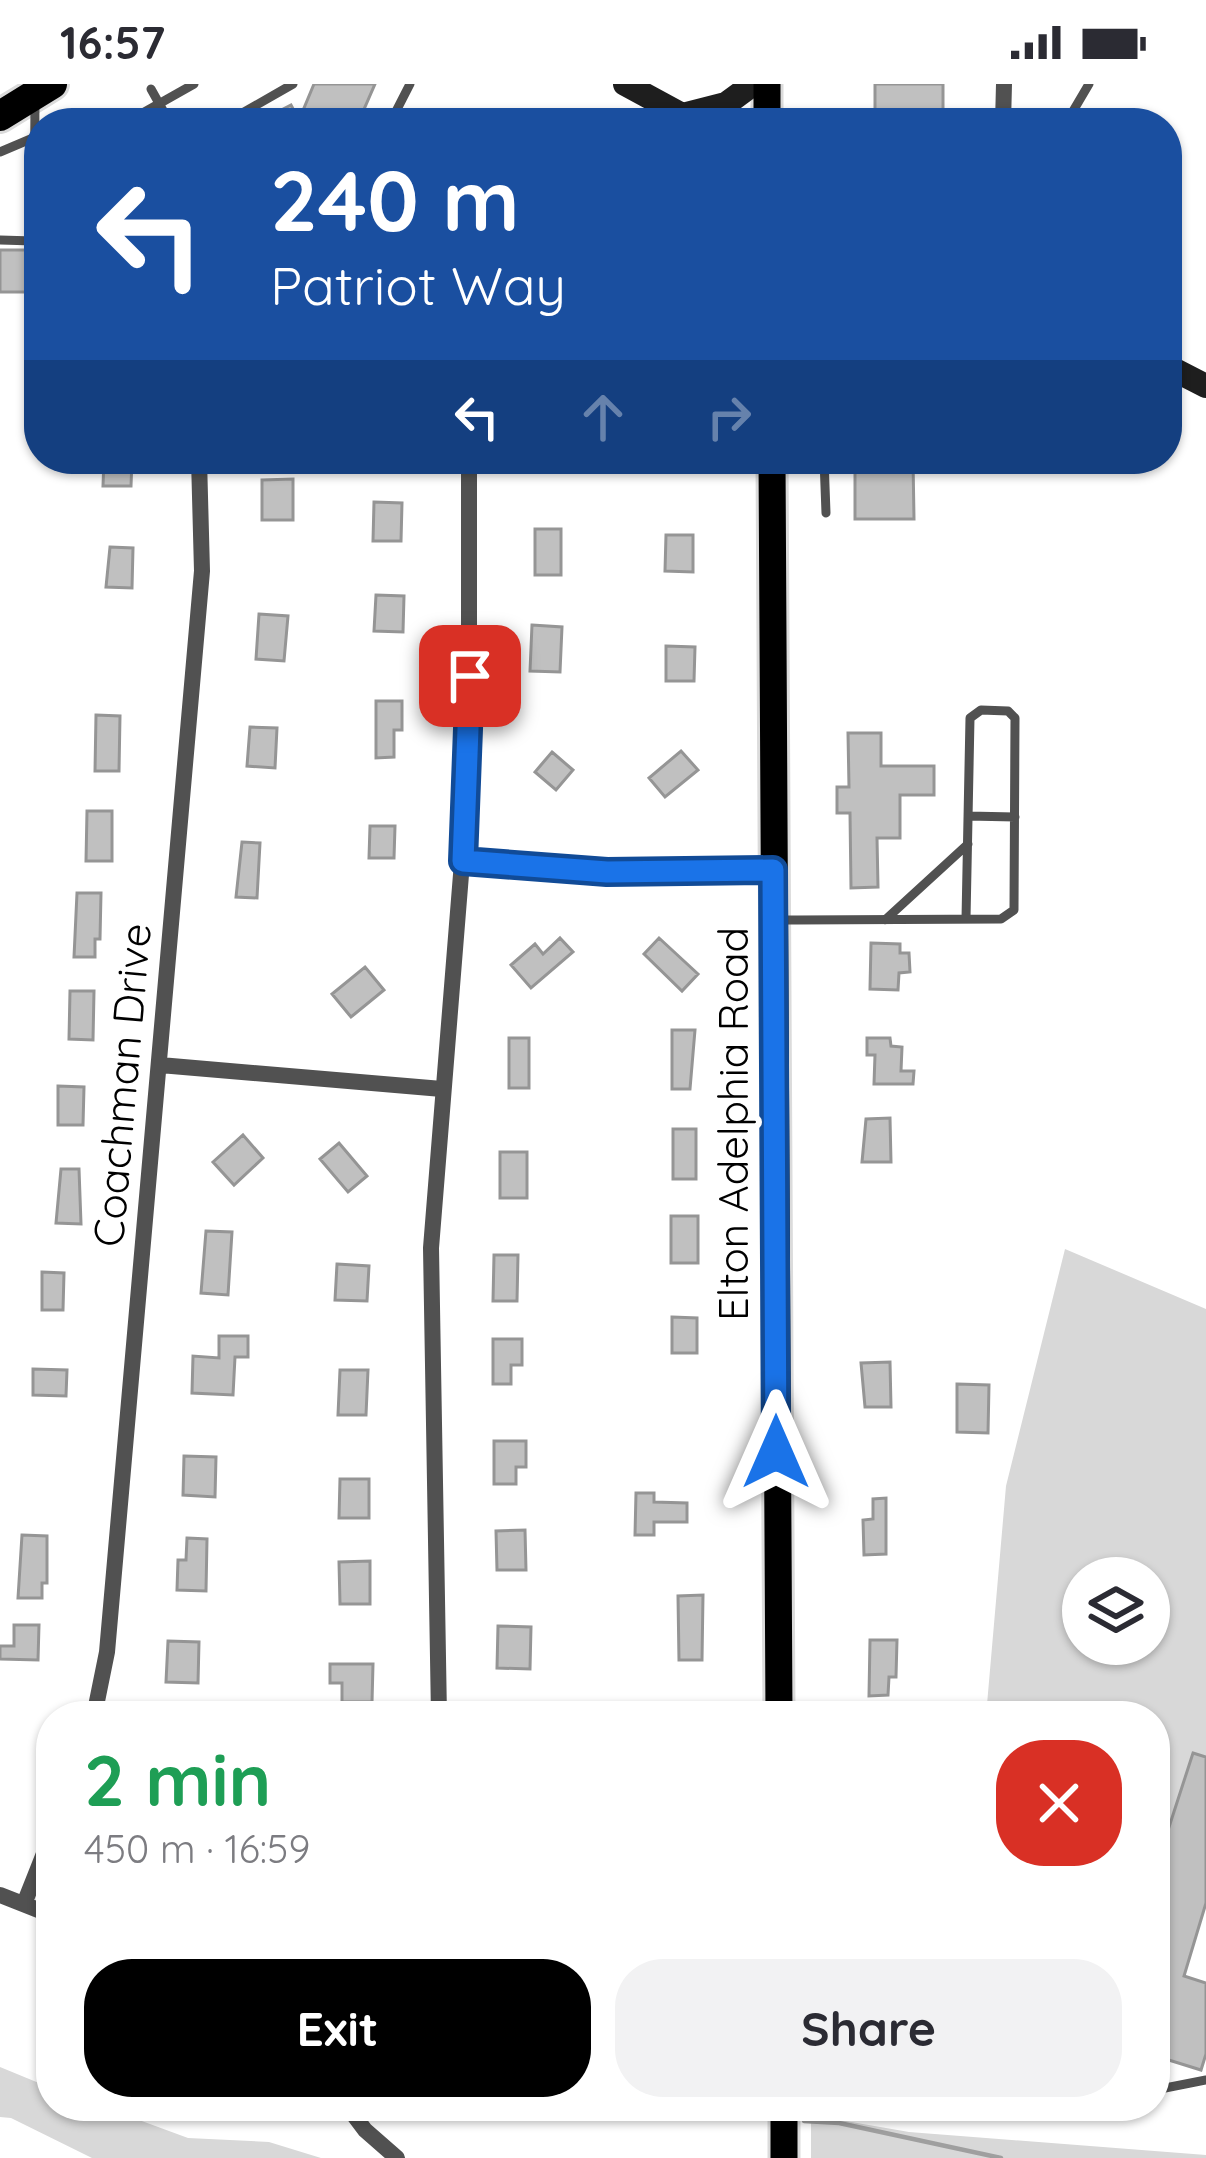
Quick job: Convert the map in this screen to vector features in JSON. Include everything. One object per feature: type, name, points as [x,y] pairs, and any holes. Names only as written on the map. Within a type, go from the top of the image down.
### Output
[{"type":"highway","points":[[0,116],[44,89]]},
{"type":"main road","points":[[625,84],[670,108]]},
{"type":"main road","points":[[716,108],[753,84]]},
{"type":"main road","name":"Elton Adelphia Road","points":[[772,474],[779,1701]]},
{"type":"main road","points":[[784,2121],[784,2158]]},
{"type":"street","name":"Coachman Drive","points":[[97,1701],[107,1652],[202,571],[199,474]]},
{"type":"street","points":[[439,1701],[431,1248],[471,720],[469,474]]},
{"type":"street","points":[[463,861],[607,872],[773,870]]},
{"type":"street","points":[[160,1065],[442,1089]]},
{"type":"street","points":[[24,1904],[36,1874]]},
{"type":"street","points":[[0,1894],[36,1909]]},
{"type":"street","points":[[358,2121],[397,2158]]},
{"type":"lane","points":[[149,108],[194,84]]},
{"type":"lane","points":[[251,108],[292,84]]},
{"type":"lane","points":[[149,86],[162,108]]},
{"type":"lane","points":[[825,474],[826,513]]},
{"type":"lane","points":[[774,920],[1001,919],[1014,910],[1015,718],[1008,711],[981,710],[970,718],[966,919]]},
{"type":"lane","points":[[968,816],[1015,817]]},
{"type":"lane","points":[[885,920],[968,844]]},
{"type":"lane","points":[[1170,2087],[1206,2080]]},
{"type":"shaded area","points":[[1065,1249],[1206,1309],[1206,1857],[1170,1844],[1170,1701],[987,1701],[1006,1486]]},
{"type":"shaded area","points":[[0,2067],[36,2082],[36,2121],[142,2121],[188,2138],[269,2142],[321,2158],[92,2158],[0,2117]]},
{"type":"shaded area","points":[[811,2121],[1206,2155],[1206,2158],[811,2158]]},
{"type":"building","points":[[314,84],[375,84],[365,108],[304,108]]},
{"type":"building","points":[[875,84],[943,84],[943,108],[875,108]]},
{"type":"building","points":[[0,250],[24,250],[24,292],[0,292]]},
{"type":"building","points":[[103,474],[131,474],[131,486],[103,486]]},
{"type":"building","points":[[855,474],[913,474],[914,519],[855,519]]},
{"type":"building","points":[[293,479],[293,520],[262,520],[262,480]]},
{"type":"building","points":[[374,502],[402,503],[401,541],[373,541]]},
{"type":"building","points":[[535,529],[561,529],[561,575],[535,575]]},
{"type":"building","points":[[666,535],[693,535],[693,572],[665,571]]},
{"type":"building","points":[[110,547],[133,548],[132,588],[106,587]]},
{"type":"building","points":[[376,595],[404,596],[403,632],[374,631]]},
{"type":"building","points":[[259,614],[288,616],[284,661],[256,659]]},
{"type":"building","points":[[532,625],[562,627],[560,672],[530,671]]},
{"type":"building","points":[[666,646],[695,647],[694,681],[666,681]]},
{"type":"building","points":[[376,701],[402,701],[402,730],[394,730],[394,757],[376,758]]},
{"type":"building","points":[[96,715],[120,716],[119,771],[95,771]]},
{"type":"building","points":[[250,727],[277,728],[275,768],[247,766]]},
{"type":"building","points":[[848,733],[881,733],[881,766],[934,766],[934,795],[900,795],[900,838],[877,838],[878,887],[851,888],[850,813],[837,813],[837,787],[849,787]]},
{"type":"building","points":[[681,751],[698,770],[665,797],[649,778]]},
{"type":"building","points":[[552,752],[573,770],[556,790],[535,772]]},
{"type":"building","points":[[87,811],[112,811],[112,861],[86,861]]},
{"type":"building","points":[[370,826],[395,826],[394,858],[369,858]]},
{"type":"building","points":[[242,842],[260,843],[257,898],[236,897]]},
{"type":"building","points":[[77,893],[101,893],[95,957],[74,957]]},
{"type":"building","points":[[560,938],[573,952],[531,988],[511,965],[535,944],[543,954]]},
{"type":"building","points":[[659,938],[698,974],[682,991],[644,954]]},
{"type":"building","points":[[871,943],[900,944],[900,953],[909,953],[910,972],[899,973],[898,990],[870,989]]},
{"type":"building","points":[[365,967],[384,990],[351,1017],[332,994]]},
{"type":"building","points":[[70,991],[94,991],[93,1040],[69,1039]]},
{"type":"building","points":[[672,1030],[695,1030],[690,1089],[672,1089]]},
{"type":"building","points":[[509,1038],[529,1038],[529,1088],[509,1088]]},
{"type":"building","points":[[867,1038],[890,1038],[891,1046],[902,1047],[901,1071],[914,1071],[913,1084],[874,1084],[875,1055],[867,1055]]},
{"type":"building","points":[[58,1086],[84,1087],[83,1125],[58,1125]]},
{"type":"building","points":[[890,1118],[891,1162],[862,1162],[866,1119]]},
{"type":"building","points":[[673,1129],[696,1129],[696,1179],[673,1179]]},
{"type":"building","points":[[243,1135],[263,1158],[234,1185],[213,1162]]},
{"type":"building","points":[[339,1143],[367,1176],[348,1192],[320,1159]]},
{"type":"building","points":[[500,1152],[527,1152],[527,1198],[500,1198]]},
{"type":"building","points":[[61,1169],[79,1169],[81,1224],[56,1223]]},
{"type":"building","points":[[671,1216],[698,1216],[698,1263],[671,1263]]},
{"type":"building","points":[[206,1231],[232,1232],[228,1295],[201,1293]]},
{"type":"building","points":[[494,1255],[518,1255],[517,1301],[493,1301]]},
{"type":"building","points":[[337,1264],[369,1266],[367,1301],[335,1300]]},
{"type":"building","points":[[42,1272],[64,1273],[63,1310],[42,1310]]},
{"type":"building","points":[[672,1317],[697,1318],[697,1353],[672,1353]]},
{"type":"building","points":[[219,1336],[248,1336],[248,1357],[235,1357],[233,1395],[192,1393],[193,1356],[219,1358]]},
{"type":"building","points":[[493,1339],[522,1339],[522,1365],[511,1365],[511,1384],[493,1384]]},
{"type":"building","points":[[890,1362],[891,1407],[865,1407],[861,1363]]},
{"type":"building","points":[[33,1369],[67,1370],[66,1396],[33,1395]]},
{"type":"building","points":[[340,1370],[368,1370],[366,1415],[338,1415]]},
{"type":"building","points":[[957,1384],[989,1385],[988,1433],[957,1432]]},
{"type":"building","points":[[494,1441],[526,1441],[526,1467],[516,1467],[516,1484],[494,1484]]},
{"type":"building","points":[[184,1456],[216,1457],[215,1497],[183,1495]]},
{"type":"building","points":[[340,1479],[369,1479],[369,1518],[339,1518]]},
{"type":"building","points":[[636,1493],[654,1493],[654,1502],[687,1503],[687,1522],[654,1522],[654,1535],[635,1535]]},
{"type":"building","points":[[886,1498],[886,1554],[864,1555],[863,1520],[873,1519],[873,1499]]},
{"type":"building","points":[[525,1530],[526,1570],[497,1570],[496,1531]]},
{"type":"building","points":[[22,1535],[47,1536],[47,1583],[42,1583],[42,1598],[18,1598]]},
{"type":"building","points":[[187,1538],[207,1539],[206,1591],[177,1590],[178,1560],[186,1560]]},
{"type":"building","points":[[370,1561],[370,1604],[340,1604],[339,1562]]},
{"type":"building","points":[[703,1595],[702,1660],[679,1660],[678,1596]]},
{"type":"building","points":[[14,1625],[39,1625],[38,1660],[0,1659],[0,1646],[14,1646]]},
{"type":"building","points":[[498,1626],[531,1627],[530,1669],[497,1668]]},
{"type":"building","points":[[870,1640],[897,1640],[896,1677],[889,1677],[888,1695],[869,1696]]},
{"type":"building","points":[[168,1641],[199,1642],[198,1683],[166,1682]]},
{"type":"building","points":[[330,1664],[373,1664],[372,1701],[342,1701],[342,1683],[330,1683]]},
{"type":"building","points":[[1193,1753],[1206,1757],[1206,1903],[1184,1976],[1206,1983],[1206,2054],[1201,2070],[1170,2060],[1170,1824]]},
{"type":"waterway","points":[[804,2121],[839,2123],[1001,2158]]},
{"type":"route","points":[[470,676],[463,861],[607,872],[773,870],[776,1452]]}]
